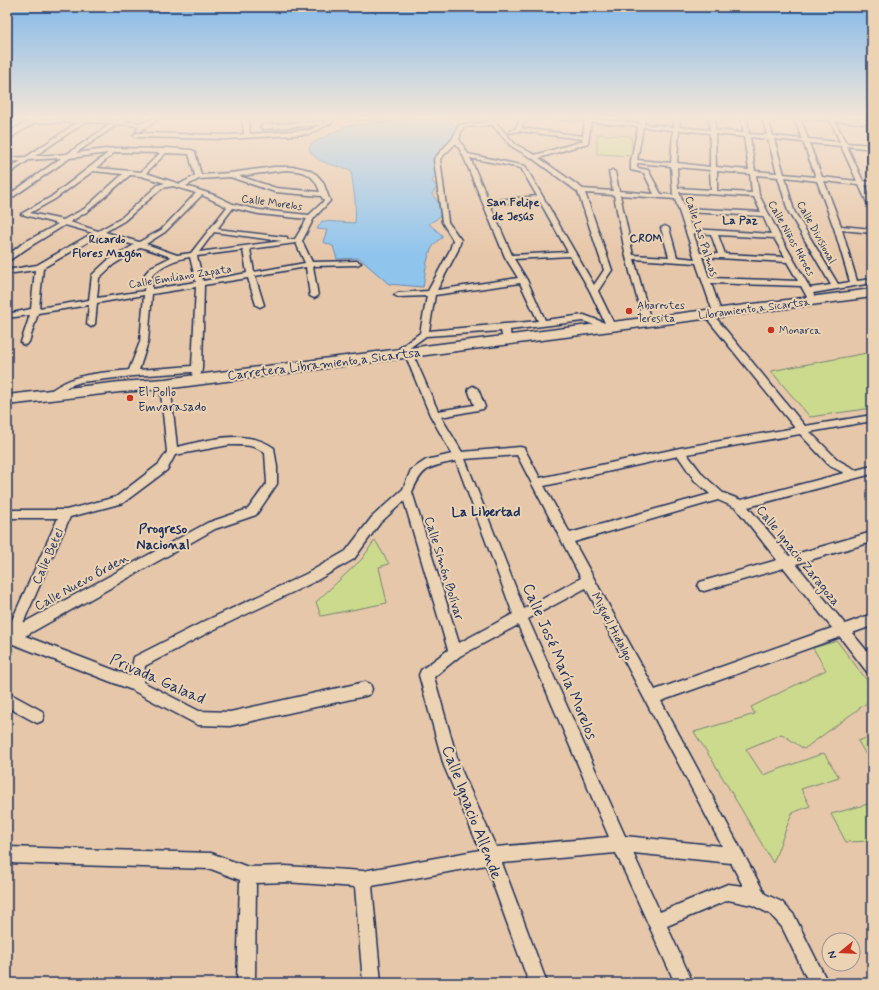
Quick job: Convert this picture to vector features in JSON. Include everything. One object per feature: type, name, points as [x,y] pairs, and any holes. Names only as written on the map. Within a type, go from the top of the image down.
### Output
[{"type":"main road","name":"Libramiento a Sicartsa","points":[[610,326],[712,313],[809,292],[872,293]]},
{"type":"main road","name":"Carretera Libramiento a Sicartsa","points":[[36,396],[120,387],[166,384],[196,374],[402,353],[506,334],[610,326]]},
{"type":"main road","points":[[7,395],[36,396]]},
{"type":"main road","points":[[7,400],[36,396]]},
{"type":"street","points":[[7,173],[20,163]]},
{"type":"street","points":[[7,199],[59,163]]},
{"type":"street","points":[[99,163],[53,198],[24,214],[65,223],[176,257]]},
{"type":"street","points":[[142,174],[153,163]]},
{"type":"street","points":[[195,163],[198,177]]},
{"type":"street","points":[[402,353],[424,334],[431,293],[454,250],[457,240],[445,222],[438,163]]},
{"type":"street","points":[[470,163],[509,258],[523,280],[542,322]]},
{"type":"street","points":[[502,163],[523,168],[530,167]]},
{"type":"street","points":[[542,163],[581,192],[659,197],[676,193],[712,200],[766,214]]},
{"type":"street","points":[[634,163],[634,170],[646,171],[659,197]]},
{"type":"street","points":[[656,163],[872,184]]},
{"type":"street","points":[[712,200],[714,163]]},
{"type":"street","name":"Calle Niños Héroes","points":[[750,163],[756,195],[776,236],[809,292]]},
{"type":"street","name":"Calle Divisional","points":[[777,163],[790,211],[836,287]]},
{"type":"street","points":[[814,163],[838,228],[854,284]]},
{"type":"street","points":[[852,163],[872,207]]},
{"type":"street","name":"Calle Las Palmas","points":[[674,165],[676,193],[683,210],[705,280],[712,313],[803,431],[834,463],[854,474]]},
{"type":"street","points":[[538,166],[545,166]]},
{"type":"street","points":[[7,272],[39,267],[100,233],[122,220],[160,186],[179,185],[198,177],[231,175],[272,168],[307,172],[320,182],[323,188],[323,194],[327,201],[311,217],[298,241]]},
{"type":"street","points":[[523,168],[594,291],[610,326]]},
{"type":"street","name":"Calle Morelos","points":[[92,169],[142,174],[212,196],[231,206],[259,212],[311,217]]},
{"type":"street","points":[[7,260],[26,245],[86,210],[129,172]]},
{"type":"street","points":[[612,172],[618,194],[630,257],[647,322]]},
{"type":"street","points":[[231,175],[262,187],[275,190],[323,194]]},
{"type":"street","points":[[581,192],[608,270],[594,291]]},
{"type":"street","points":[[92,324],[95,277],[110,262],[140,246],[162,231],[174,221],[200,193]]},
{"type":"street","points":[[683,210],[712,200],[756,195]]},
{"type":"street","points":[[487,203],[540,198]]},
{"type":"street","points":[[193,255],[231,206]]},
{"type":"street","points":[[665,228],[674,260]]},
{"type":"street","points":[[838,228],[872,231]]},
{"type":"street","points":[[212,230],[298,241]]},
{"type":"street","points":[[689,231],[776,236]]},
{"type":"street","points":[[714,233],[722,256]]},
{"type":"street","points":[[133,373],[144,342],[148,276],[154,269],[176,257],[298,241]]},
{"type":"street","points":[[298,241],[309,264],[314,296]]},
{"type":"street","points":[[246,248],[251,275],[260,305]]},
{"type":"street","points":[[509,258],[572,254]]},
{"type":"street","points":[[52,394],[66,384],[80,379],[133,373],[196,374],[200,284],[193,255]]},
{"type":"street","points":[[630,257],[674,260],[722,256],[790,260]]},
{"type":"street","name":"Calle Emiliano Zapata","points":[[7,316],[200,284],[309,264],[357,263]]},
{"type":"street","points":[[25,342],[35,311],[39,267]]},
{"type":"street","points":[[398,295],[431,293],[523,280]]},
{"type":"street","points":[[705,280],[809,292],[872,281]]},
{"type":"street","points":[[424,334],[506,334],[542,322],[584,318],[610,326]]},
{"type":"street","name":"Calle José María Morelos","points":[[402,353],[459,456],[521,618],[620,844],[684,983]]},
{"type":"street","points":[[7,514],[66,514],[119,500],[163,467],[172,452],[166,384]]},
{"type":"street","points":[[435,415],[480,407],[473,389]]},
{"type":"street","points":[[537,482],[680,452],[872,418]]},
{"type":"street","name":"Calle Nuevo Órden","points":[[9,640],[211,526],[252,512],[272,484],[270,451],[260,444],[244,441],[205,444],[172,452]]},
{"type":"street","name":"Miguel Hidalgo","points":[[459,456],[520,451],[759,899]]},
{"type":"street","name":"Calle Ignacio Zaragoza","points":[[680,452],[699,478],[719,496],[740,505],[872,668]]},
{"type":"street","points":[[136,685],[139,662],[208,626],[310,578],[350,555],[376,520],[407,492],[415,473],[430,463],[459,456]]},
{"type":"street","points":[[740,505],[872,470]]},
{"type":"street","name":"Calle Simón Bolívar","points":[[407,492],[456,652]]},
{"type":"street","points":[[567,539],[719,496]]},
{"type":"street","name":"Calle Betel","points":[[9,640],[66,514]]},
{"type":"street","points":[[704,586],[872,537]]},
{"type":"street","points":[[456,652],[589,580]]},
{"type":"street","points":[[651,698],[872,620]]},
{"type":"street","name":"Privada Galaad","points":[[9,640],[136,685],[198,718],[230,719],[365,689]]},
{"type":"street","name":"Calle Ignacio Allende","points":[[456,652],[426,675],[452,766],[491,856],[538,983]]},
{"type":"street","points":[[7,699],[37,716]]},
{"type":"street","points":[[7,855],[211,861],[248,874],[286,874],[363,879],[491,856],[620,844],[735,855]]},
{"type":"street","points":[[246,983],[248,874]]},
{"type":"street","points":[[363,879],[372,983]]},
{"type":"street","points":[[656,922],[728,892],[759,899],[776,908],[788,921],[819,983]]},
{"type":"green space","points":[[872,352],[872,408],[810,417],[771,371]]},
{"type":"green space","points":[[375,540],[389,564],[379,567],[387,603],[321,616],[316,602],[362,559]]},
{"type":"green space","points":[[837,641],[872,687],[872,699],[804,749],[782,734],[746,749],[763,775],[824,753],[839,777],[801,789],[810,806],[792,813],[773,863],[694,732],[755,714],[751,707],[826,670],[813,648]]},
{"type":"green space","points":[[872,736],[872,765],[858,741]]},
{"type":"green space","points":[[872,803],[872,841],[846,842],[831,814]]},
{"type":"water","points":[[328,163],[435,163],[436,176],[432,181],[437,187],[432,194],[439,204],[442,212],[438,218],[429,224],[442,235],[442,238],[433,247],[430,253],[423,287],[389,284],[359,258],[337,259],[333,246],[323,242],[327,230],[317,229],[322,221],[355,223],[355,203],[351,170]]},
{"type":"place","name":"Abarrotes Teresita","points":[[629,311]]},
{"type":"place","name":"Monarca","points":[[771,330]]},
{"type":"place","name":"El Pollo Emvarasado","points":[[130,398]]},
{"type":"district","name":"San Felipe de Jesús","points":[[513,209]]},
{"type":"district","name":"La Paz","points":[[740,220]]},
{"type":"district","name":"CROM","points":[[646,238]]},
{"type":"district","name":"Ricardo Flores Magón","points":[[107,246]]},
{"type":"district","name":"La Libertad","points":[[486,511]]},
{"type":"district","name":"Progreso Nacional","points":[[163,536]]}]
